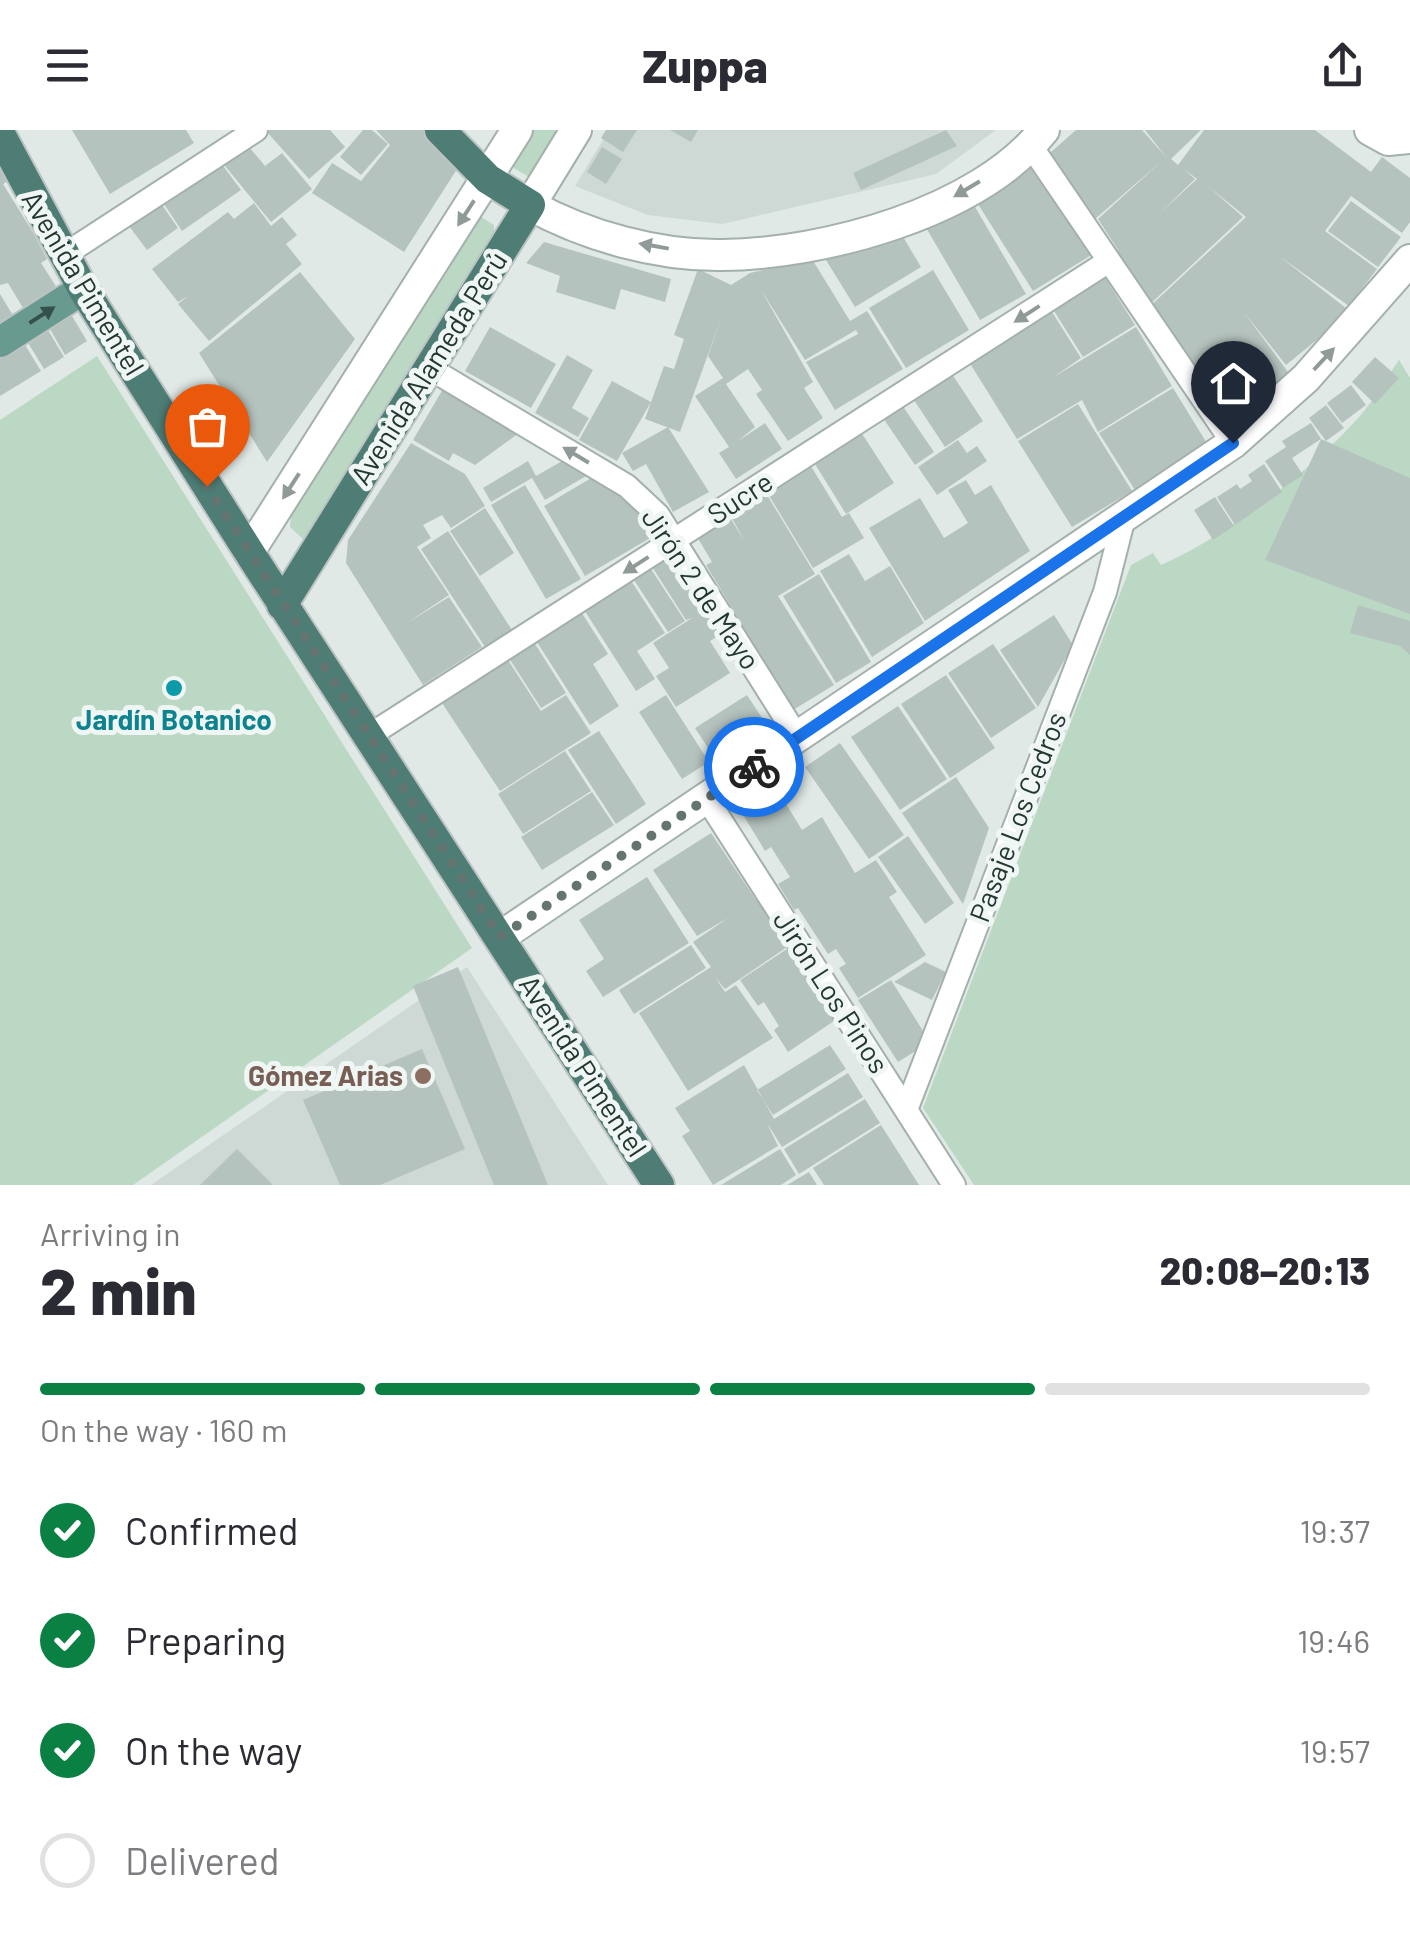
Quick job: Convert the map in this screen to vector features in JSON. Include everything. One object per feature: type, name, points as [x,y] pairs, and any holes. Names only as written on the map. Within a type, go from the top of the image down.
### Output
[{"type":"highway","points":[[440,130],[488,179],[530,204]]},
{"type":"highway","name":"Avenida Pimentel","points":[[0,134],[64,255],[248,552],[660,1185]]},
{"type":"highway","name":"Avenida Alameda Perú","points":[[282,605],[530,204]]},
{"type":"main road","points":[[0,342],[84,288]]},
{"type":"street","points":[[64,255],[256,130]]},
{"type":"street","name":"Avenida Alameda Perú","points":[[248,552],[518,130]]},
{"type":"street","name":"Avenida Alameda Perú","points":[[530,204],[576,130]]},
{"type":"street","points":[[1390,136],[1410,164]]},
{"type":"street","points":[[530,204],[596,234],[661,248],[721,255],[785,249],[854,237],[917,216],[964,192],[1038,138],[1109,261],[1233,443]]},
{"type":"street","points":[[500,937],[1123,521],[1233,443],[1306,378],[1410,260]]},
{"type":"street","name":"Sucre","points":[[370,735],[1109,261]]},
{"type":"street","name":"Jirón 2 de Mayo","points":[[429,368],[627,486],[658,515],[798,738]]},
{"type":"street","name":"Pasaje Los Cedros","points":[[906,1110],[1105,592],[1123,521]]},
{"type":"street","name":"Jirón Los Pinos","points":[[707,799],[954,1185]]},
{"type":"shaded area","points":[[609,130],[996,130],[936,174],[722,224],[648,215],[575,186]]},
{"type":"shaded area","name":"Gómez Arias","points":[[467,967],[608,1185],[151,1185]]},
{"type":"green space","points":[[526,130],[562,130],[529,177],[512,167],[510,155]]},
{"type":"green space","points":[[481,217],[494,225],[494,238],[313,538],[303,539],[290,527],[291,514],[471,226]]},
{"type":"green space","points":[[97,356],[472,948],[133,1185],[0,1185],[0,420]]},
{"type":"green space","points":[[1399,360],[1410,378],[1410,1185],[974,1185],[923,1108],[1131,565],[1153,553],[1161,565],[1186,553],[1266,500],[1318,458],[1359,417]]},
{"type":"building","points":[[72,130],[186,130],[194,143],[110,194]]},
{"type":"building","points":[[330,130],[345,147],[309,179],[267,132]]},
{"type":"building","points":[[363,130],[372,130],[388,144],[361,175],[340,157]]},
{"type":"building","points":[[376,130],[425,130],[459,166],[404,252],[312,193],[332,163],[361,181],[390,145]]},
{"type":"building","points":[[606,130],[637,130],[623,152],[601,138]]},
{"type":"building","points":[[670,130],[698,130],[691,142]]},
{"type":"building","points":[[946,130],[957,146],[861,190],[853,173]]},
{"type":"building","points":[[1076,130],[1142,130],[1166,157],[1145,130],[1201,130],[1171,159],[1178,165],[1204,130],[1315,130],[1371,172],[1382,157],[1410,178],[1410,222],[1402,233],[1351,196],[1325,231],[1377,269],[1349,306],[1279,256],[1351,312],[1286,365],[1243,311],[1291,376],[1230,422],[1147,309],[1246,217],[1209,187],[1243,217],[1147,307],[1113,255],[1118,250],[1098,219],[1163,160],[1095,219],[1042,160]]},
{"type":"building","points":[[245,142],[265,166],[282,153],[312,189],[271,222],[221,161]]},
{"type":"building","points":[[602,147],[622,159],[606,184],[587,172]]},
{"type":"building","points":[[218,159],[241,190],[182,231],[160,198]]},
{"type":"building","points":[[1037,163],[1093,254],[1033,291],[976,201]]},
{"type":"building","points":[[0,168],[8,181],[3,184],[47,259],[41,263],[57,288],[23,308],[8,283],[0,285]]},
{"type":"building","points":[[158,199],[178,228],[147,250],[126,222]]},
{"type":"building","points":[[971,200],[1026,294],[980,320],[925,226]]},
{"type":"building","points":[[1351,201],[1401,237],[1378,267],[1328,231]]},
{"type":"building","points":[[254,203],[271,226],[282,217],[297,235],[286,244],[302,264],[209,341],[178,304],[188,296],[178,302],[152,269],[228,212],[234,219]]},
{"type":"building","points":[[902,235],[921,267],[855,307],[821,252]]},
{"type":"building","points":[[544,242],[671,279],[665,302],[621,289],[615,310],[556,292],[560,276],[526,263]]},
{"type":"building","points":[[812,259],[850,321],[867,311],[903,369],[835,410],[806,362],[858,334],[856,330],[805,360],[760,288],[813,382],[804,388],[823,418],[788,441],[756,394],[762,390],[748,369],[726,384],[755,427],[738,441],[765,423],[782,449],[736,479],[719,453],[729,447],[695,396],[723,378],[708,356],[723,313],[680,432],[645,419],[664,366],[674,369],[684,339],[674,335],[698,269],[731,285],[750,273]]},
{"type":"building","points":[[933,270],[969,330],[906,368],[869,308]]},
{"type":"building","points":[[1101,271],[1135,325],[1083,357],[1049,303]]},
{"type":"building","points":[[300,272],[355,339],[267,462],[199,353]]},
{"type":"building","points":[[0,294],[14,317],[0,325]]},
{"type":"building","points":[[1047,304],[1081,358],[1052,378],[1136,327],[1172,386],[1098,432],[1082,400],[1017,439],[966,357]]},
{"type":"building","points":[[69,311],[87,341],[65,355],[47,324]]},
{"type":"building","points":[[45,325],[64,357],[44,369],[25,338]]},
{"type":"building","points":[[490,327],[556,364],[531,408],[465,371]]},
{"type":"building","points":[[22,340],[41,371],[0,396],[0,353]]},
{"type":"building","points":[[567,355],[593,370],[572,408],[589,418],[578,437],[535,413]]},
{"type":"building","points":[[1375,357],[1399,378],[1375,404],[1352,382]]},
{"type":"building","points":[[950,371],[983,421],[945,447],[912,397]]},
{"type":"building","points":[[612,381],[651,402],[617,461],[579,440]]},
{"type":"building","points":[[446,384],[526,428],[475,465],[453,453],[449,461],[413,440]]},
{"type":"building","points":[[1351,385],[1366,405],[1342,423],[1327,403]]},
{"type":"building","points":[[1173,388],[1208,445],[1135,490],[1099,433]]},
{"type":"building","points":[[900,402],[934,452],[915,465],[881,415]]},
{"type":"building","points":[[1078,404],[1132,491],[1072,527],[1018,441]]},
{"type":"building","points":[[1326,405],[1344,428],[1326,441],[1309,418]]},
{"type":"building","points":[[1311,423],[1321,439],[1292,458],[1303,475],[1283,488],[1265,461],[1286,447],[1282,441]]},
{"type":"building","points":[[857,426],[894,483],[846,514],[810,456]]},
{"type":"building","points":[[668,427],[709,492],[673,512],[646,464],[633,471],[622,453]]},
{"type":"building","points":[[1321,439],[1410,478],[1410,614],[1265,560]]},
{"type":"building","points":[[958,440],[967,453],[977,446],[987,461],[937,495],[918,467]]},
{"type":"building","points":[[411,443],[465,474],[485,506],[451,528],[442,515],[423,525],[431,538],[417,547],[449,595],[407,623],[449,597],[482,647],[423,685],[346,563],[348,540]]},
{"type":"building","points":[[564,460],[588,475],[545,500],[532,478],[491,502],[483,488],[528,461],[536,476]]},
{"type":"building","points":[[809,463],[842,517],[849,513],[864,538],[813,568],[765,489]]},
{"type":"building","points":[[1264,464],[1282,492],[1235,525],[1217,497],[1237,484],[1240,489],[1252,481],[1248,475]]},
{"type":"building","points":[[598,474],[626,494],[652,537],[585,576],[544,506]]},
{"type":"building","points":[[966,480],[975,495],[991,485],[1030,551],[925,621],[869,528],[920,498],[944,538],[968,523],[948,490]]},
{"type":"building","points":[[525,485],[581,579],[546,599],[491,505]]},
{"type":"building","points":[[764,490],[815,574],[778,596],[834,685],[793,710],[706,565],[712,562],[693,530],[726,511],[745,542],[728,511]]},
{"type":"building","points":[[1215,497],[1234,526],[1213,540],[1194,510]]},
{"type":"building","points":[[485,508],[514,553],[480,576],[450,531]]},
{"type":"building","points":[[448,531],[512,630],[485,647],[421,549]]},
{"type":"building","points":[[668,551],[720,635],[710,641],[730,673],[676,707],[656,676],[669,668],[653,643],[692,618],[686,620],[649,562]]},
{"type":"building","points":[[849,554],[865,581],[890,566],[924,623],[872,657],[820,571]]},
{"type":"building","points":[[647,563],[685,621],[668,632],[630,574]]},
{"type":"building","points":[[819,574],[871,662],[836,683],[783,596]]},
{"type":"building","points":[[628,576],[665,633],[637,651],[655,679],[636,691],[581,605]]},
{"type":"building","points":[[1358,605],[1410,621],[1410,655],[1400,646],[1350,633]]},
{"type":"building","points":[[580,610],[608,654],[593,664],[619,706],[590,725],[535,639]]},
{"type":"building","points":[[1054,615],[1073,645],[1038,707],[1000,650]]},
{"type":"building","points":[[532,639],[566,693],[541,708],[507,655]]},
{"type":"building","points":[[993,644],[1036,708],[991,738],[948,673]]},
{"type":"building","points":[[506,657],[541,711],[566,695],[591,733],[500,791],[440,700]]},
{"type":"building","points":[[946,675],[995,748],[950,778],[901,704]]},
{"type":"building","points":[[666,695],[709,762],[682,779],[639,712]]},
{"type":"building","points":[[747,695],[766,724],[714,757],[695,728]]},
{"type":"building","points":[[898,706],[947,779],[900,810],[851,737]]},
{"type":"building","points":[[599,731],[646,804],[616,824],[568,750]]},
{"type":"building","points":[[840,743],[904,835],[869,859],[805,767]]},
{"type":"building","points":[[565,751],[591,791],[523,834],[498,794]]},
{"type":"building","points":[[956,777],[989,828],[963,904],[902,813]]},
{"type":"building","points":[[778,791],[802,830],[822,817],[855,873],[876,860],[897,892],[889,897],[926,955],[858,998],[839,968],[846,964],[836,949],[828,954],[798,908],[794,910],[778,884],[790,877],[771,847],[765,851],[742,813]]},
{"type":"building","points":[[592,792],[614,825],[542,870],[521,837]]},
{"type":"building","points":[[711,833],[756,900],[761,897],[796,941],[725,989],[715,977],[725,992],[736,985],[773,1038],[688,1091],[639,1013],[711,967],[693,942],[728,918],[697,936],[653,870]]},
{"type":"building","points":[[908,836],[954,903],[925,924],[878,857]]},
{"type":"building","points":[[647,877],[689,943],[603,997],[586,971],[604,959],[579,920]]},
{"type":"building","points":[[691,945],[706,968],[634,1014],[619,990]]},
{"type":"building","points":[[790,947],[840,1017],[788,1052],[774,1030],[779,1026],[764,1002],[758,1006],[740,980]]},
{"type":"building","points":[[925,962],[946,972],[932,1000],[894,982]]},
{"type":"building","points":[[458,967],[548,1185],[494,1185],[413,986]]},
{"type":"building","points":[[891,980],[930,1042],[898,1062],[858,1000]]},
{"type":"building","points":[[830,1045],[846,1069],[773,1115],[757,1090]]},
{"type":"building","points":[[422,1049],[465,1149],[380,1185],[340,1185],[303,1100]]},
{"type":"building","points":[[744,1065],[774,1119],[848,1073],[863,1097],[782,1147],[767,1123],[778,1146],[713,1185],[682,1136],[690,1131],[675,1108]]},
{"type":"building","points":[[865,1099],[880,1123],[799,1174],[784,1149]]},
{"type":"building","points":[[881,1125],[919,1185],[824,1185],[813,1168]]},
{"type":"building","points":[[237,1149],[273,1185],[200,1185]]},
{"type":"building","points":[[780,1149],[796,1175],[781,1185],[721,1185]]},
{"type":"building","points":[[809,1172],[817,1185],[787,1185]]},
{"type":"way so far","points":[[207,486],[500,937],[754,767]]},
{"type":"place","name":"Jardín Botanico","points":[[174,688]]},
{"type":"place","name":"Gómez Arias","points":[[423,1076]]},
{"type":"route","points":[[754,767],[1163,494],[1233,443]]}]
